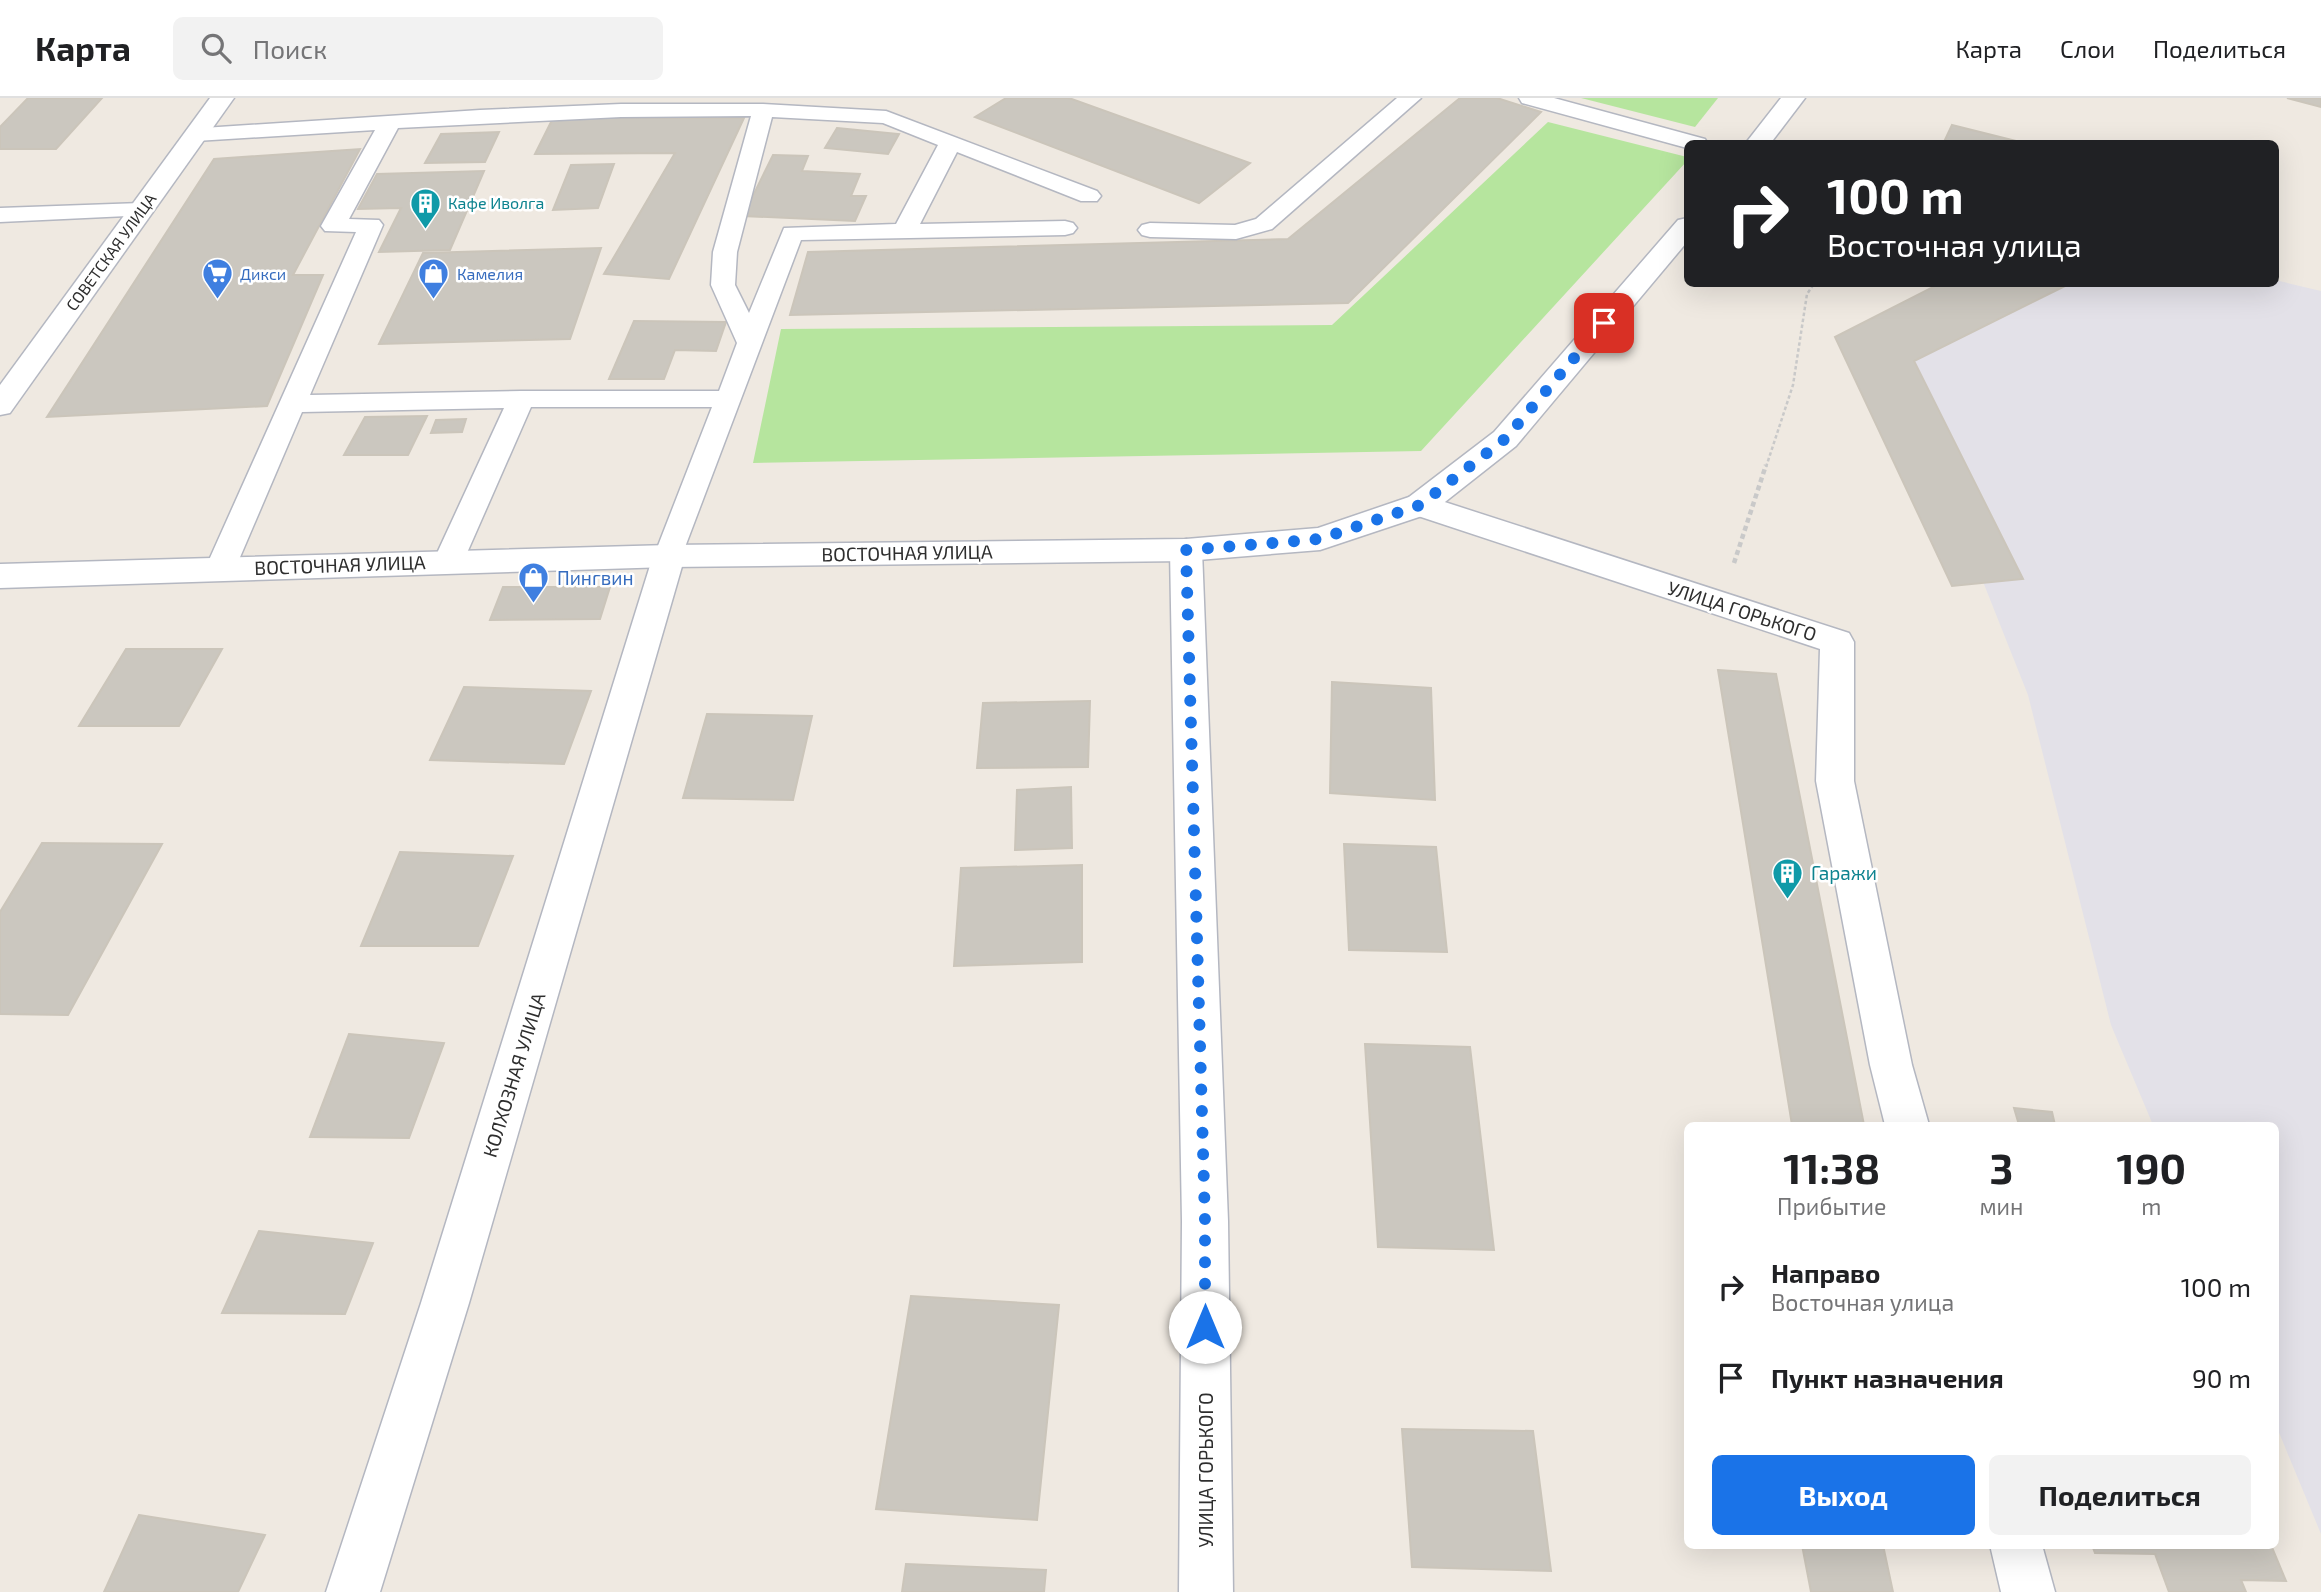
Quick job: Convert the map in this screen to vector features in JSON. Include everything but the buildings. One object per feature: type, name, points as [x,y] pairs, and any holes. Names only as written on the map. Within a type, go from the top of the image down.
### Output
[{"type":"main road","name":"СОВЕТСКАЯ УЛИЦА","points":[[0,406],[222,98]]},
{"type":"main road","points":[[1759,140],[1793,98]]},
{"type":"main road","name":"ВОСТОЧНАЯ УЛИЦА","points":[[0,576],[669,556],[1186,550],[1320,539],[1420,505],[1505,439],[1684,230]]},
{"type":"main road","name":"УЛИЦА ГОРЬКОГО","points":[[1420,505],[1837,642],[1835,781],[1891,1065],[1906,1122]]},
{"type":"main road","name":"УЛИЦА ГОРЬКОГО","points":[[1186,550],[1205,1221],[1206,1592]]},
{"type":"main road","name":"КОЛХОЗНАЯ УЛИЦА","points":[[353,1592],[445,1303],[669,556]]},
{"type":"main road","points":[[2017,1549],[2028,1592]]},
{"type":"lane","points":[[361,126],[376,98]]},
{"type":"lane","points":[[1150,230],[1236,232],[1264,224],[1410,98]]},
{"type":"lane","points":[[1530,98],[1684,140]]},
{"type":"lane","points":[[196,134],[769,104],[886,117],[950,144],[1088,195]]},
{"type":"lane","points":[[750,343],[723,285],[725,252],[769,104]]},
{"type":"lane","points":[[220,569],[371,225],[332,226],[390,122]]},
{"type":"lane","points":[[904,231],[950,144]]},
{"type":"lane","points":[[0,215],[141,211]]},
{"type":"lane","points":[[669,556],[792,233],[1065,228]]},
{"type":"lane","points":[[293,404],[521,399],[729,399]]},
{"type":"lane","points":[[448,562],[521,399]]},
{"type":"path","points":[[1721,604],[1793,385],[1807,294],[1812,287]]},
{"type":"shaded area","points":[[2279,281],[2321,291],[2321,1534],[2279,1433],[2279,1122],[2152,1122],[2111,1025],[2028,695],[1895,360],[2044,287],[2279,287]]},
{"type":"green space","points":[[1581,98],[1718,98],[1695,127]]},
{"type":"green space","points":[[1548,122],[1684,156],[1684,164],[1421,451],[753,463],[781,329],[1332,325]]},
{"type":"place","name":"Кафе Иволга","points":[[425,230]]},
{"type":"place","name":"Дикси","points":[[217,301]]},
{"type":"place","name":"Камелия","points":[[434,301]]},
{"type":"place","name":"Пингвин","points":[[534,605]]},
{"type":"place","name":"Гаражи","points":[[1788,900]]},
{"type":"route","points":[[1205,1327],[1205,1221],[1186,550],[1320,539],[1420,505],[1505,439],[1604,323]]}]
